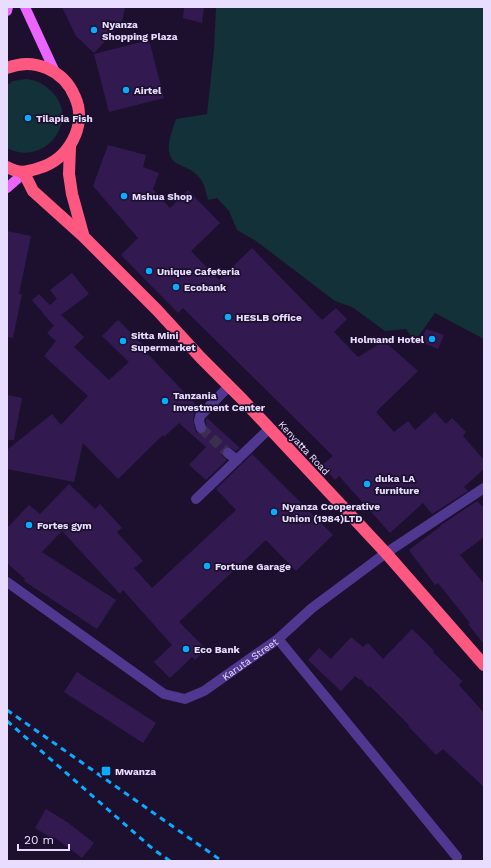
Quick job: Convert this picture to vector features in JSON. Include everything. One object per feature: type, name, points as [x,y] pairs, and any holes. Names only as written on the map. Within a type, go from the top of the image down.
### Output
[{"type":"highway","points":[[7,167],[24,173],[43,167],[58,159],[70,147],[77,132],[79,115],[76,98],[68,83],[55,72],[40,65],[11,65]]},
{"type":"highway","name":"Kenyatta Road","points":[[70,147],[69,174],[72,194],[83,236]]},
{"type":"highway","name":"Kenyatta Road","points":[[24,173],[33,191],[83,236],[229,386],[386,553],[484,665]]},
{"type":"main road","points":[[7,11],[8,7]]},
{"type":"main road","points":[[25,7],[55,72]]},
{"type":"main road","points":[[7,188],[24,173]]},
{"type":"street","points":[[201,428],[199,422],[200,416],[229,386]]},
{"type":"street","points":[[196,499],[269,429]]},
{"type":"street","points":[[228,453],[237,460]]},
{"type":"street","name":"Karuta Street","points":[[7,582],[164,694],[185,699],[204,691],[278,638],[312,608],[386,553],[484,488]]},
{"type":"street","points":[[278,638],[457,858]]},
{"type":"shaded area","points":[[216,7],[484,7],[484,339],[435,313],[415,341],[406,329],[385,331],[352,307],[335,301],[256,241],[237,230],[229,211],[217,198],[208,200],[199,177],[172,159],[169,142],[176,119],[207,114],[214,49]]},
{"type":"shaded area","points":[[26,79],[40,83],[51,91],[60,103],[62,115],[60,127],[54,138],[45,146],[34,152],[21,152],[7,148],[7,85],[13,81]]},
{"type":"building","name":"Nyanza Shopping Plaza","points":[[62,7],[125,7],[122,23],[94,53],[76,36]]},
{"type":"building","points":[[184,7],[204,7],[202,23],[183,18]]},
{"type":"building","points":[[149,40],[164,98],[109,112],[94,54]]},
{"type":"building","points":[[108,145],[146,155],[143,167],[159,173],[153,189],[170,208],[188,190],[220,223],[191,251],[219,280],[252,248],[322,320],[336,308],[347,319],[334,332],[358,357],[384,341],[418,371],[376,412],[394,432],[408,421],[415,430],[435,412],[446,424],[452,418],[466,432],[463,436],[484,460],[484,469],[464,487],[468,491],[432,514],[423,503],[390,533],[339,476],[335,480],[322,465],[333,456],[183,308],[178,313],[121,255],[138,238],[93,186]]},
{"type":"building","points":[[7,231],[31,236],[19,294],[22,294],[13,338],[7,337]]},
{"type":"building","points":[[72,273],[89,294],[61,315],[84,337],[74,347],[109,380],[129,362],[102,336],[118,320],[148,350],[146,352],[197,406],[195,408],[197,410],[194,414],[193,420],[196,432],[202,434],[206,432],[207,418],[240,448],[236,451],[229,447],[223,449],[222,455],[227,460],[206,480],[189,465],[206,447],[179,423],[164,437],[163,435],[118,479],[83,443],[74,482],[7,469],[7,450],[52,414],[61,425],[88,396],[44,356],[56,341],[47,333],[54,326],[32,300],[39,294],[50,305],[57,299],[50,290]]},
{"type":"building","name":"Holmand Hotel","points":[[426,329],[444,335],[438,349],[421,342]]},
{"type":"building","points":[[7,395],[22,398],[14,440],[7,440]]},
{"type":"building","points":[[252,454],[333,535],[296,571],[266,540],[179,622],[206,649],[195,660],[192,657],[170,678],[154,662],[172,645],[123,590],[120,594],[62,531],[42,552],[116,600],[97,629],[24,581],[25,579],[7,563],[7,528],[29,505],[40,514],[69,484],[95,509],[100,504],[122,528],[117,532],[143,561],[134,568],[152,588],[236,510],[216,489]]},
{"type":"building","points":[[477,501],[484,508],[484,537],[460,555],[484,584],[484,644],[468,624],[470,623],[438,583],[435,585],[409,550],[441,525]]},
{"type":"building","points":[[412,629],[462,681],[459,685],[484,713],[484,787],[443,749],[436,755],[408,726],[409,725],[361,679],[360,680],[355,676],[341,691],[308,660],[319,648],[331,659],[351,637],[363,647],[368,643],[383,659]]},
{"type":"building","points":[[77,672],[156,723],[143,743],[64,692]]},
{"type":"building","points":[[46,809],[67,822],[94,843],[82,858],[54,837],[53,839],[35,828]]},
{"type":"tunnel","points":[[201,428],[228,453]]},
{"type":"railway","points":[[7,710],[222,861]]},
{"type":"railway","points":[[7,721],[153,849],[170,861]]},
{"type":"place","name":"Nyanza Shopping Plaza","points":[[94,30]]},
{"type":"place","name":"Airtel","points":[[126,90]]},
{"type":"place","name":"Tilapia Fish","points":[[28,118]]},
{"type":"place","name":"Mshua Shop","points":[[124,196]]},
{"type":"place","name":"Unique Cafeteria","points":[[149,271]]},
{"type":"place","name":"Ecobank","points":[[176,287]]},
{"type":"place","name":"HESLB Office","points":[[228,317]]},
{"type":"place","name":"Holmand Hotel","points":[[432,339]]},
{"type":"place","name":"Sitta Mini Supermarket","points":[[123,341]]},
{"type":"place","name":"Tanzania Investment Center","points":[[165,401]]},
{"type":"place","name":"duka LA furniture","points":[[367,484]]},
{"type":"place","name":"Nyanza Cooperative Union (1984)LTD","points":[[274,512]]},
{"type":"place","name":"Fortes gym","points":[[29,525]]},
{"type":"place","name":"Fortune Garage","points":[[207,566]]},
{"type":"place","name":"Eco Bank","points":[[186,649]]},
{"type":"place","name":"Mwanza","points":[[106,771]]}]
